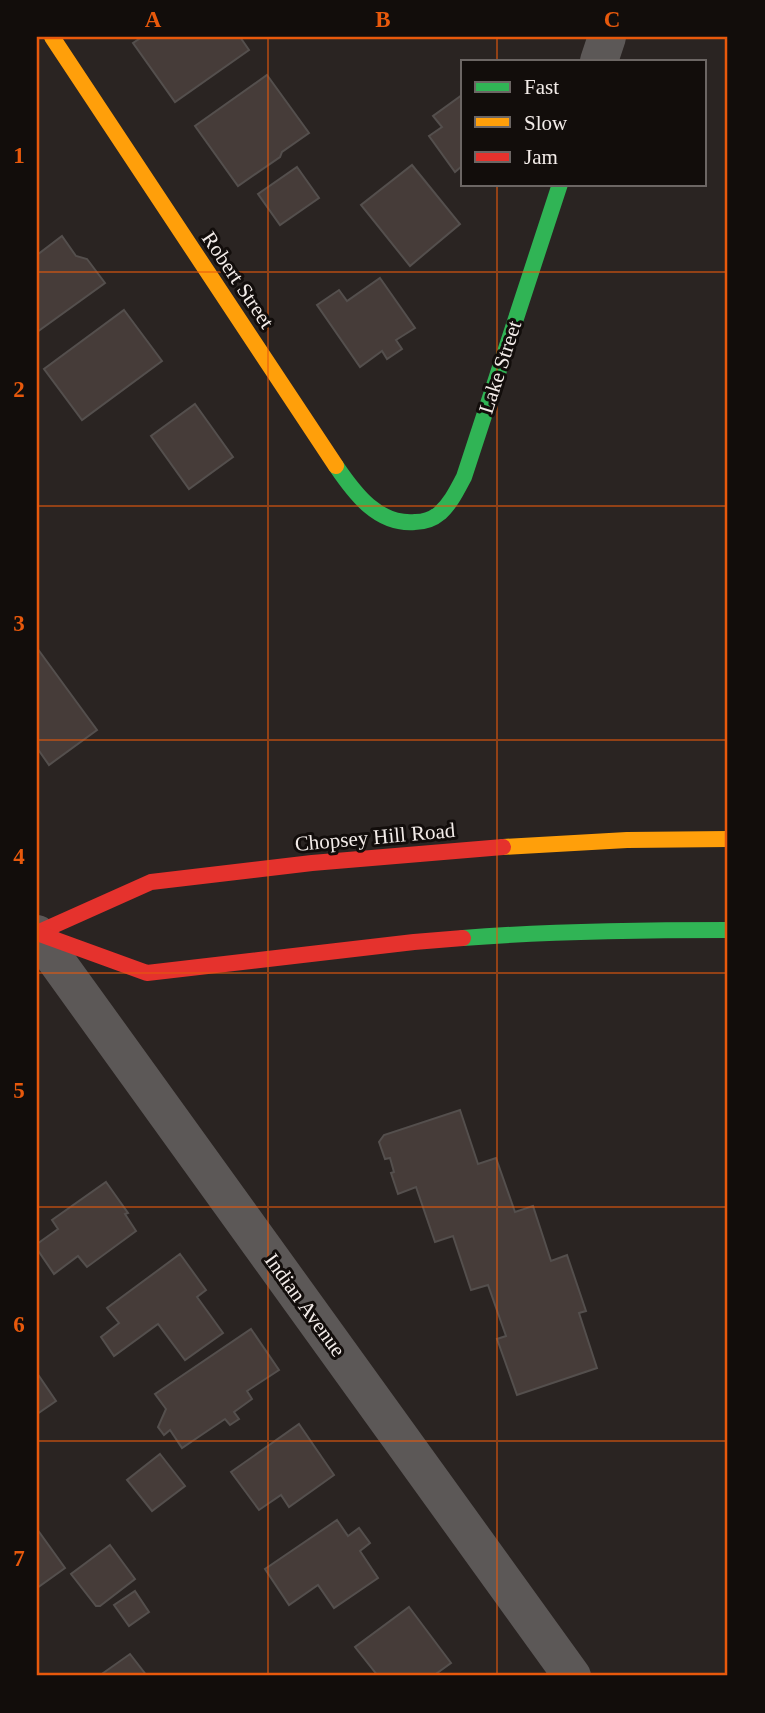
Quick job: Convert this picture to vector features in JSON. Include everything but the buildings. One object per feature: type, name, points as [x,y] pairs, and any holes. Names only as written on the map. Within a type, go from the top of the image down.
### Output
[{"type":"main road","name":"Robert Street","points":[[51,37],[342,475],[371,508],[390,521],[409,524]]},
{"type":"main road","name":"Lake Street","points":[[409,524],[427,521],[443,511],[464,477],[559,186]]},
{"type":"main road","name":"Chopsey Hill Road","points":[[37,933],[151,882],[312,863],[486,848],[627,840],[728,839]]},
{"type":"main road","points":[[37,933],[147,973],[414,942],[499,935],[619,930],[728,930]]},
{"type":"street","points":[[599,60],[607,37]]},
{"type":"street","name":"Indian Avenue","points":[[37,933],[572,1676]]},
{"type":"traffic: fast","points":[[336,466],[369,506],[390,518],[402,522],[425,521],[437,515],[447,505],[464,477],[559,186]]},
{"type":"traffic: fast","points":[[463,938],[595,931],[728,930]]},
{"type":"traffic: slow","points":[[52,37],[336,466]]},
{"type":"traffic: slow","points":[[503,847],[627,840],[728,839]]},
{"type":"traffic: jam","points":[[37,933],[151,882],[312,863],[503,847]]},
{"type":"traffic: jam","points":[[37,933],[147,973],[463,938]]}]
